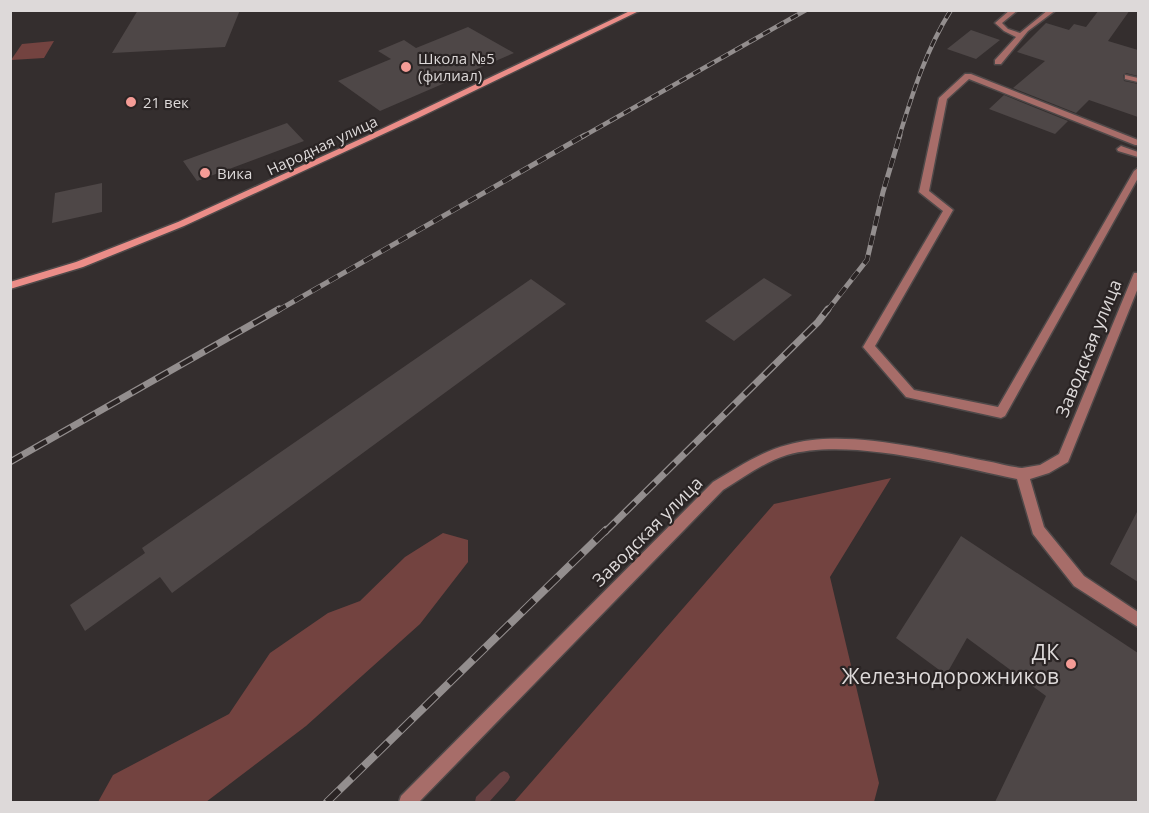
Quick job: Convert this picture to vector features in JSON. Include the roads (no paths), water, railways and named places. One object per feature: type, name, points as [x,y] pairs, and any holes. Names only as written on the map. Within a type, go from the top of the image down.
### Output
[{"type":"street","name":"Народная улица","points":[[10,286],[159,235],[638,10]]},
{"type":"street","points":[[1015,10],[998,23],[1006,30],[1021,36]]},
{"type":"street","points":[[998,62],[1021,36],[1053,10]]},
{"type":"street","points":[[1138,143],[968,76],[943,98],[924,192],[948,210],[869,346],[910,394],[1001,413],[1138,171]]},
{"type":"street","points":[[1128,77],[1138,80]]},
{"type":"street","points":[[1120,149],[1138,155]]},
{"type":"street","name":"Заводская улица","points":[[407,802],[718,486],[769,456],[798,447],[829,444],[884,450],[1022,474],[1045,470],[1064,458],[1138,282]]},
{"type":"street","points":[[1022,474],[1038,530],[1079,581],[1138,620]]},
{"type":"waterway","points":[[481,802],[504,777]]},
{"type":"railway","points":[[582,137],[806,10]]},
{"type":"railway","points":[[899,137],[927,56],[951,10]]},
{"type":"railway","points":[[277,311],[585,135]]},
{"type":"railway","points":[[827,311],[867,260],[883,192],[900,135]]},
{"type":"railway","points":[[10,462],[279,309]]},
{"type":"railway","points":[[605,532],[818,322],[828,309]]},
{"type":"railway","points":[[327,802],[606,530]]},
{"type":"place","name":"Школа №5 (филиал)","points":[[406,67]]},
{"type":"place","name":"21 век","points":[[131,102]]},
{"type":"place","name":"Вика","points":[[205,173]]},
{"type":"place","name":"ДК Железнодорожников","points":[[1071,664]]}]
